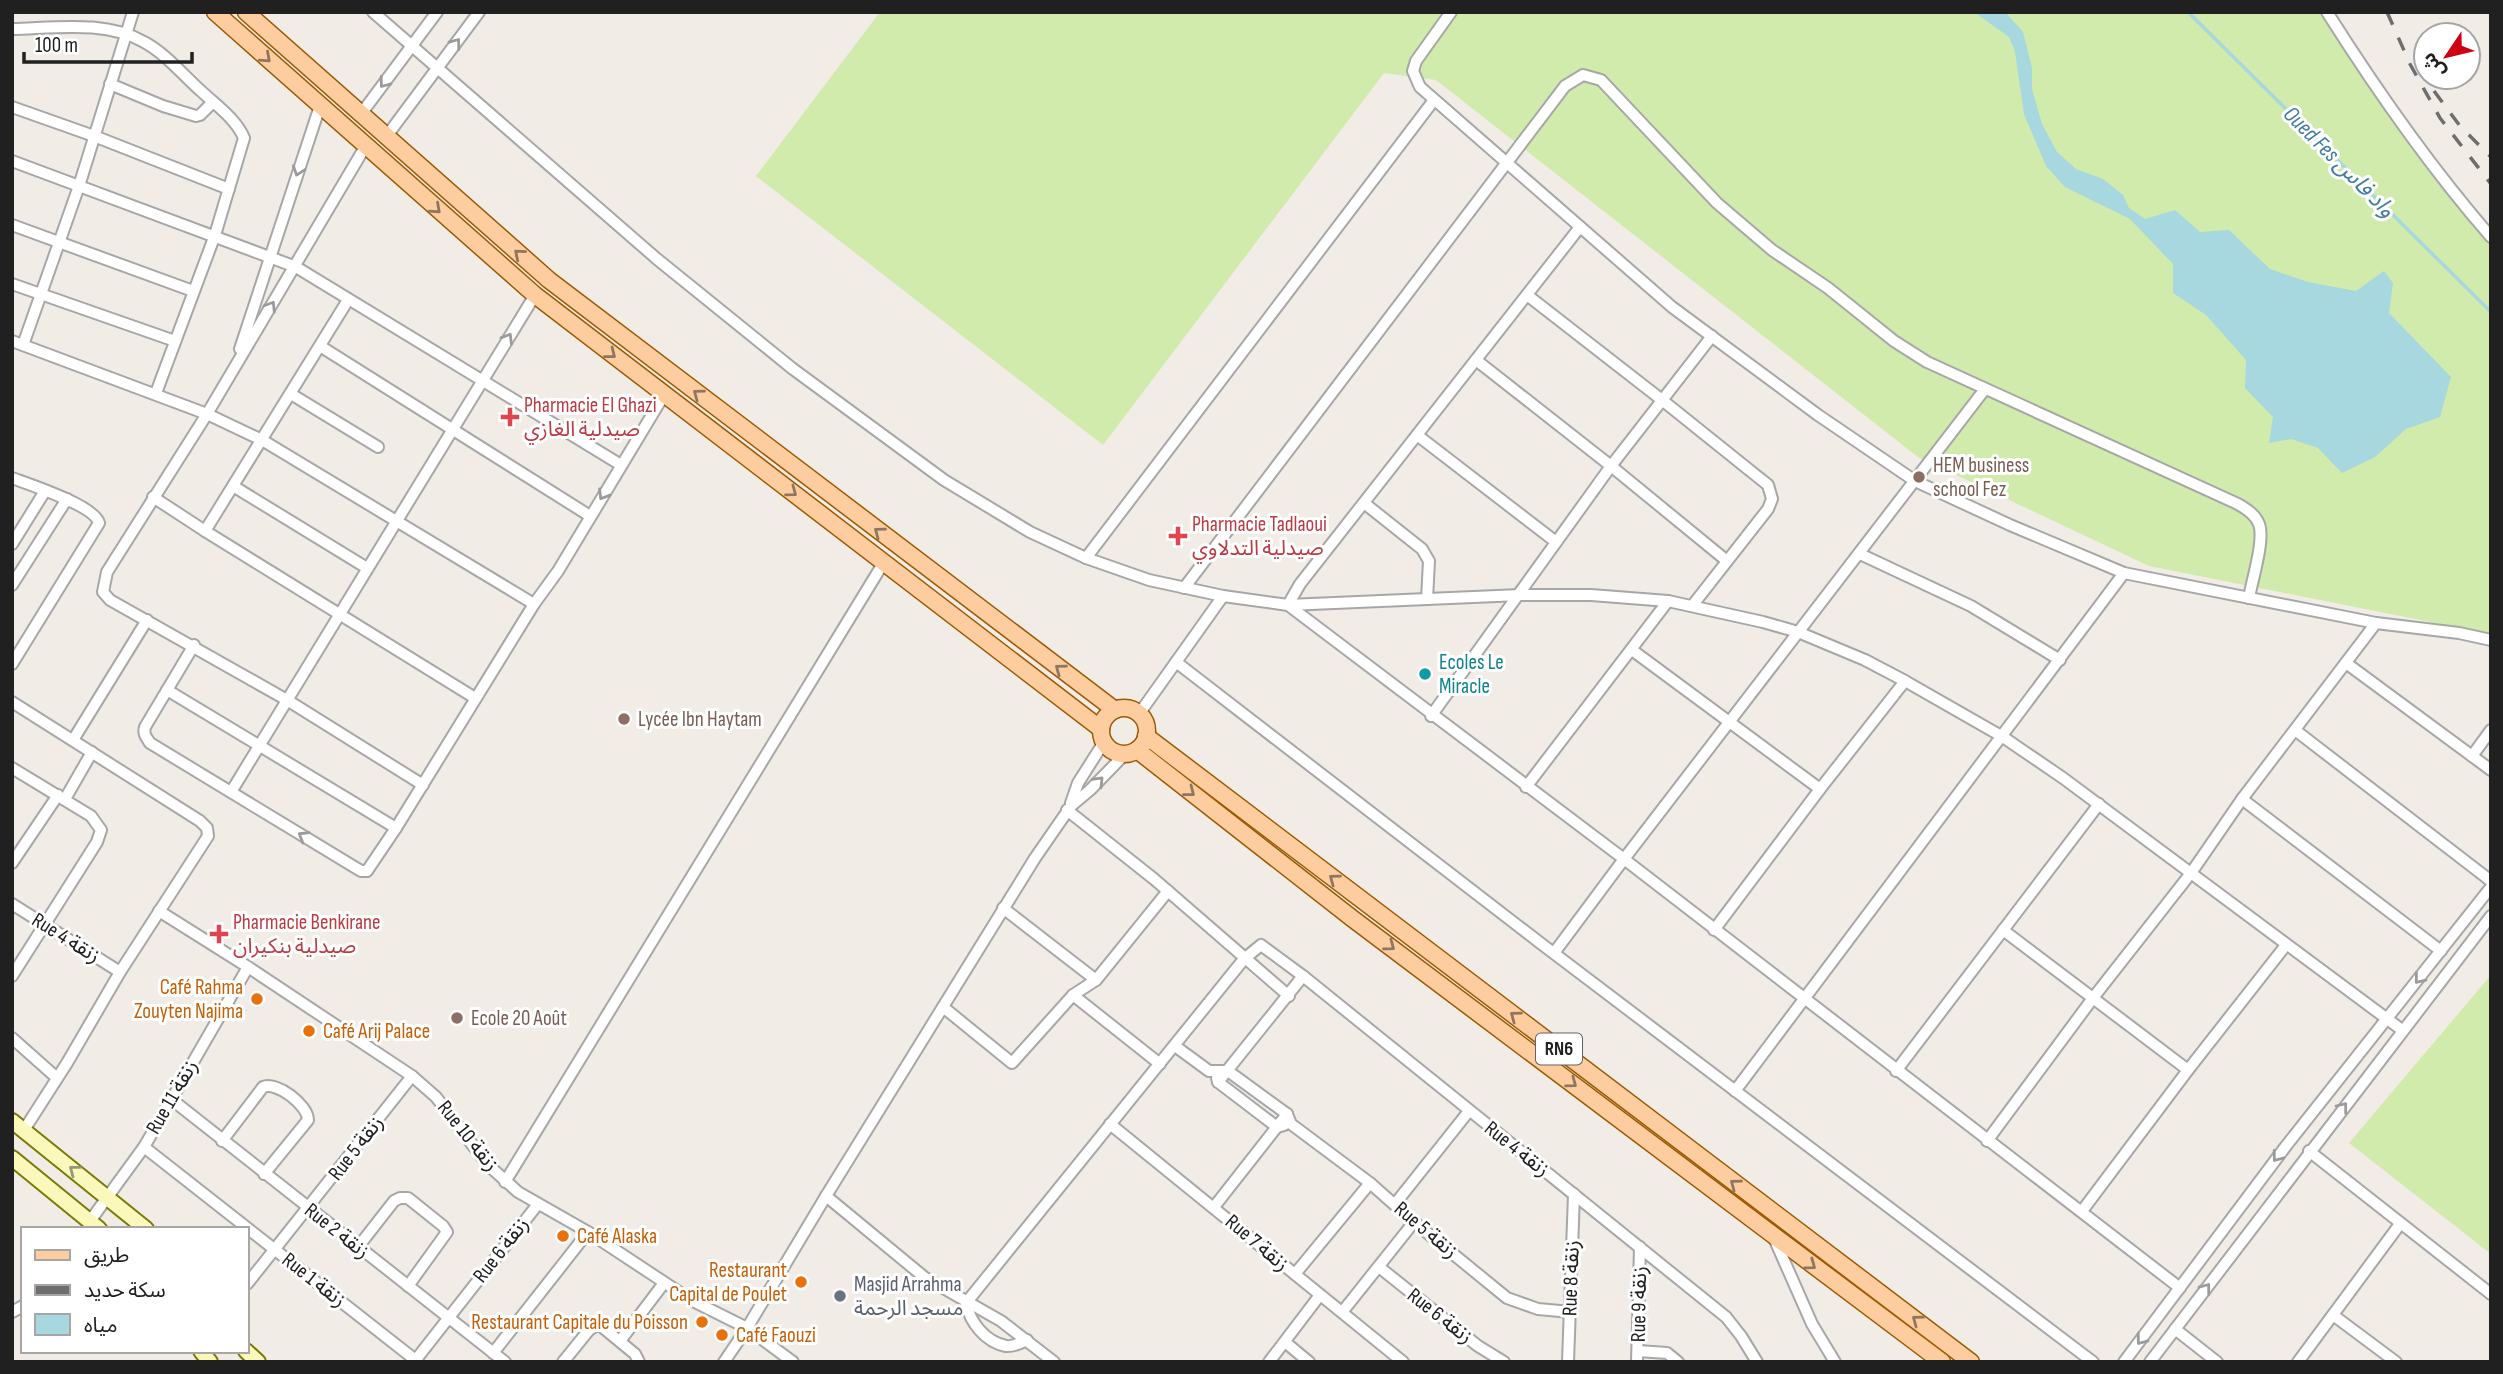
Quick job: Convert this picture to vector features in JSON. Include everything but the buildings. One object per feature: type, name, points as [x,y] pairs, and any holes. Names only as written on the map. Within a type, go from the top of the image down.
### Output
[{"type":"main road","name":"RN6","points":[[215,12],[535,295],[884,562],[1103,736],[1113,751],[1131,752],[1942,1362]]},
{"type":"main road","points":[[246,12],[509,245],[612,329],[1115,710]]},
{"type":"main road","points":[[1103,736],[1108,715],[1115,710],[1123,708],[1139,714],[1144,720],[1146,736],[1131,752]]},
{"type":"main road","name":"RN6","points":[[1146,736],[1971,1362]]},
{"type":"street","points":[[133,12],[42,294],[18,343],[207,414],[262,440],[534,604]]},
{"type":"street","points":[[373,12],[657,259],[835,402],[944,480],[1030,532],[1086,558],[1149,580],[1223,596],[1289,606],[1520,595],[1604,596],[1668,601],[1763,621],[1798,632],[1865,660],[2003,737],[2099,804],[2402,1030]]},
{"type":"street","points":[[361,114],[437,12]]},
{"type":"street","points":[[386,137],[479,12]]},
{"type":"street","points":[[1451,12],[1416,61],[1412,71],[1415,80],[1434,100],[1672,307],[1818,415],[1915,481],[2124,573],[2376,623],[2459,633],[2491,640]]},
{"type":"street","points":[[2327,12],[2410,136],[2451,191],[2491,237]]},
{"type":"street","points":[[12,29],[76,27],[126,33],[147,43],[234,122],[244,138],[215,235],[156,394]]},
{"type":"street","points":[[1184,588],[1571,81],[1583,75],[1601,80],[1717,203],[1772,250],[1828,288],[1894,341],[1927,362],[2238,504],[2251,513],[2259,524],[2261,537],[2249,598]]},
{"type":"street","points":[[110,84],[195,117],[212,102]]},
{"type":"street","points":[[1086,558],[1434,100]]},
{"type":"street","points":[[235,364],[320,106]]},
{"type":"street","points":[[12,107],[229,189]]},
{"type":"street","points":[[365,147],[207,414],[107,572],[103,592],[110,600],[288,700],[423,785]]},
{"type":"street","points":[[12,162],[296,267],[621,465]]},
{"type":"street","points":[[12,225],[193,291]]},
{"type":"street","points":[[1289,606],[1300,584],[1580,227]]},
{"type":"street","points":[[12,284],[175,341]]},
{"type":"street","points":[[231,792],[535,295]]},
{"type":"street","points":[[1527,295],[1768,485],[1772,499],[1768,509],[1692,606]]},
{"type":"street","points":[[205,531],[348,300]]},
{"type":"street","points":[[1431,716],[1611,466],[1712,336]]},
{"type":"street","points":[[320,346],[590,516]]},
{"type":"street","points":[[1476,360],[1727,561]]},
{"type":"street","points":[[1554,953],[1985,389]]},
{"type":"street","points":[[291,394],[378,447]]},
{"type":"street","points":[[194,645],[145,727],[144,732],[150,743],[361,871],[371,868],[534,604],[558,571],[664,395]]},
{"type":"street","points":[[1417,435],[1556,542]]},
{"type":"street","points":[[12,664],[99,523],[95,513],[13,478]]},
{"type":"street","points":[[233,486],[367,568]]},
{"type":"street","points":[[12,544],[45,491]]},
{"type":"street","points":[[153,497],[475,698]]},
{"type":"street","points":[[12,585],[67,499]]},
{"type":"street","points":[[1364,503],[1422,549],[1429,561],[1427,599]]},
{"type":"street","points":[[1860,554],[1971,606],[2060,660]]},
{"type":"street","points":[[505,1182],[884,562]]},
{"type":"street","points":[[1735,1091],[2124,573]]},
{"type":"street","points":[[1139,714],[1223,596]]},
{"type":"street","points":[[1526,787],[1668,601]]},
{"type":"street","points":[[1289,606],[1431,716],[1624,859],[2180,1288]]},
{"type":"street","points":[[73,740],[147,620]]},
{"type":"street","points":[[1987,1141],[2093,998],[2191,873],[2242,799],[2376,623]]},
{"type":"street","points":[[1632,650],[1820,789]]},
{"type":"street","points":[[1176,662],[2093,1362]]},
{"type":"street","points":[[2346,663],[2491,770]]},
{"type":"street","points":[[1714,930],[1905,681]]},
{"type":"street","points":[[167,690],[396,828]]},
{"type":"street","points":[[12,702],[207,828],[205,842],[120,972],[57,1078],[18,1126],[144,1227]]},
{"type":"street","points":[[2295,730],[2491,881]]},
{"type":"street","points":[[2472,756],[2491,730]]},
{"type":"street","points":[[724,1362],[1003,908],[1069,808],[1103,736]]},
{"type":"street","points":[[12,863],[92,752]]},
{"type":"street","points":[[1069,808],[1131,752]]},
{"type":"street","points":[[12,768],[91,816],[100,830],[97,842],[12,976]]},
{"type":"street","points":[[2242,799],[2441,951]]},
{"type":"street","points":[[1896,1071],[2099,804]]},
{"type":"street","points":[[1069,808],[1289,996]]},
{"type":"street","points":[[2124,1362],[2286,1146],[2491,887]]},
{"type":"street","points":[[943,1007],[1012,1063],[1073,995],[1096,980],[1168,891]]},
{"type":"street","name":"Rue 4 زنقة","points":[[12,904],[120,972]]},
{"type":"street","points":[[1003,908],[1096,980]]},
{"type":"street","name":"Rue 10 زنقة","points":[[159,911],[412,1076],[447,1108],[487,1164],[505,1182],[588,1232],[664,1283],[747,1328],[793,1362]]},
{"type":"street","points":[[2150,1362],[2491,916]]},
{"type":"street","points":[[2003,930],[2189,1070]]},
{"type":"street","points":[[2082,1212],[2286,945]]},
{"type":"street","name":"Rue 4 زنقة","points":[[1244,958],[1257,946],[1265,947],[1303,976],[1726,1317],[1756,1362]]},
{"type":"street","points":[[966,1303],[1244,958]]},
{"type":"street","name":"Rue 11 زنقة","points":[[94,1225],[109,1197],[144,1147],[248,967]]},
{"type":"street","points":[[1216,1077],[1228,1071],[1303,976]]},
{"type":"street","points":[[1073,995],[1160,1064]]},
{"type":"street","points":[[12,1038],[57,1078]]},
{"type":"street","points":[[1175,1046],[1277,1127]]},
{"type":"street","name":"Rue 5 زنقة","points":[[1228,1071],[1370,1183],[1507,1298],[1538,1309],[1570,1311]]},
{"type":"street","name":"Rue 5 زنقة","points":[[248,1283],[412,1076]]},
{"type":"street","points":[[222,1140],[263,1087],[276,1086],[304,1108],[308,1120],[264,1174]]},
{"type":"street","name":"Rue 2 زنقة","points":[[172,1100],[505,1362]]},
{"type":"street","points":[[1395,1204],[1469,1111]]},
{"type":"street","points":[[1214,1207],[1277,1127],[1289,1119]]},
{"type":"street","name":"Rue 7 زنقة","points":[[1110,1124],[1404,1362]]},
{"type":"street","name":"Rue 1 زنقة","points":[[144,1147],[246,1227]]},
{"type":"street","points":[[2309,1151],[2491,1294]]},
{"type":"street","points":[[12,1158],[94,1225]]},
{"type":"street","points":[[1295,1274],[1370,1183]]},
{"type":"street","name":"Rue 8 زنقة","points":[[1568,1362],[1574,1194]]},
{"type":"street","points":[[826,1196],[924,1277],[1001,1321],[1054,1362]]},
{"type":"street","points":[[358,1247],[394,1201],[408,1198],[447,1232],[408,1286]]},
{"type":"street","name":"Rue 6 زنقة","points":[[416,1361],[538,1204]]},
{"type":"street","points":[[1343,1311],[1414,1222]]},
{"type":"street","points":[[2298,1362],[2400,1224]]},
{"type":"street","name":"Rue 1 زنقة","points":[[248,1229],[416,1361]]},
{"type":"street","points":[[494,1353],[588,1232]]},
{"type":"street","points":[[1774,1238],[1812,1324],[1835,1362]]},
{"type":"street","name":"Rue 9 زنقة","points":[[1637,1356],[1640,1247]]},
{"type":"street","name":"Rue 6 زنقة","points":[[1379,1267],[1478,1346],[1504,1362]]},
{"type":"street","points":[[620,1341],[664,1283]]},
{"type":"street","points":[[1269,1362],[1320,1295]]},
{"type":"street","points":[[966,1303],[971,1319],[990,1338],[1007,1346],[1027,1340]]},
{"type":"street","points":[[2333,1315],[2396,1362]]},
{"type":"street","points":[[563,1362],[589,1330],[597,1325],[635,1354],[639,1362]]},
{"type":"street","points":[[2175,1329],[2217,1362]]},
{"type":"street","points":[[1285,1342],[1309,1362]]},
{"type":"street","points":[[1637,1356],[1667,1353],[1678,1362]]},
{"type":"green space","points":[[880,12],[2323,12],[2422,161],[2491,244],[2491,634],[2149,566],[1918,457],[1436,80],[1384,73],[1103,445],[756,176]]},
{"type":"green space","points":[[2491,975],[2491,1254],[2349,1143]]},
{"type":"water","points":[[1974,12],[2009,12],[2008,15],[2023,32],[2032,68],[2032,89],[2042,124],[2057,152],[2076,169],[2103,179],[2123,195],[2129,208],[2145,219],[2175,210],[2200,232],[2229,230],[2270,269],[2308,282],[2356,291],[2384,271],[2393,283],[2389,313],[2451,377],[2440,417],[2406,429],[2375,457],[2342,473],[2318,448],[2291,439],[2269,443],[2273,417],[2245,388],[2246,360],[2206,315],[2173,293],[2173,264],[2130,219],[2065,187],[2046,166],[2024,114],[2015,52],[2009,37]]},
{"type":"waterway","name":"Oued Fes واد فاس","points":[[2188,12],[2491,312]]},
{"type":"railway","points":[[2387,12],[2410,64],[2440,118],[2491,184]]},
{"type":"railway","points":[[2434,91],[2460,126],[2491,157]]},
{"type":"place","name":"Pharmacie El Ghazi صيدلية الغازي","points":[[510,417]]},
{"type":"place","name":"HEM business school Fez","points":[[1919,477]]},
{"type":"place","name":"Pharmacie Tadlaoui صيدلية التدلاوي","points":[[1178,536]]},
{"type":"place","name":"Ecoles Le Miracle","points":[[1425,674]]},
{"type":"place","name":"Lycée Ibn Haytam","points":[[624,719]]},
{"type":"place","name":"Pharmacie Benkirane صيدلية بنكيران","points":[[219,934]]},
{"type":"place","name":"Café Rahma Zouyten Najima","points":[[257,999]]},
{"type":"place","name":"Ecole 20 Août","points":[[457,1018]]},
{"type":"place","name":"Café Arij Palace","points":[[309,1031]]},
{"type":"place","name":"Café Alaska","points":[[563,1236]]},
{"type":"place","name":"Restaurant Capital de Poulet","points":[[801,1282]]},
{"type":"place","name":"Masjid Arrahma مسجد الرحمة","points":[[840,1296]]},
{"type":"place","name":"Restaurant Capitale du Poisson","points":[[702,1322]]},
{"type":"place","name":"Café Faouzi","points":[[722,1335]]}]
